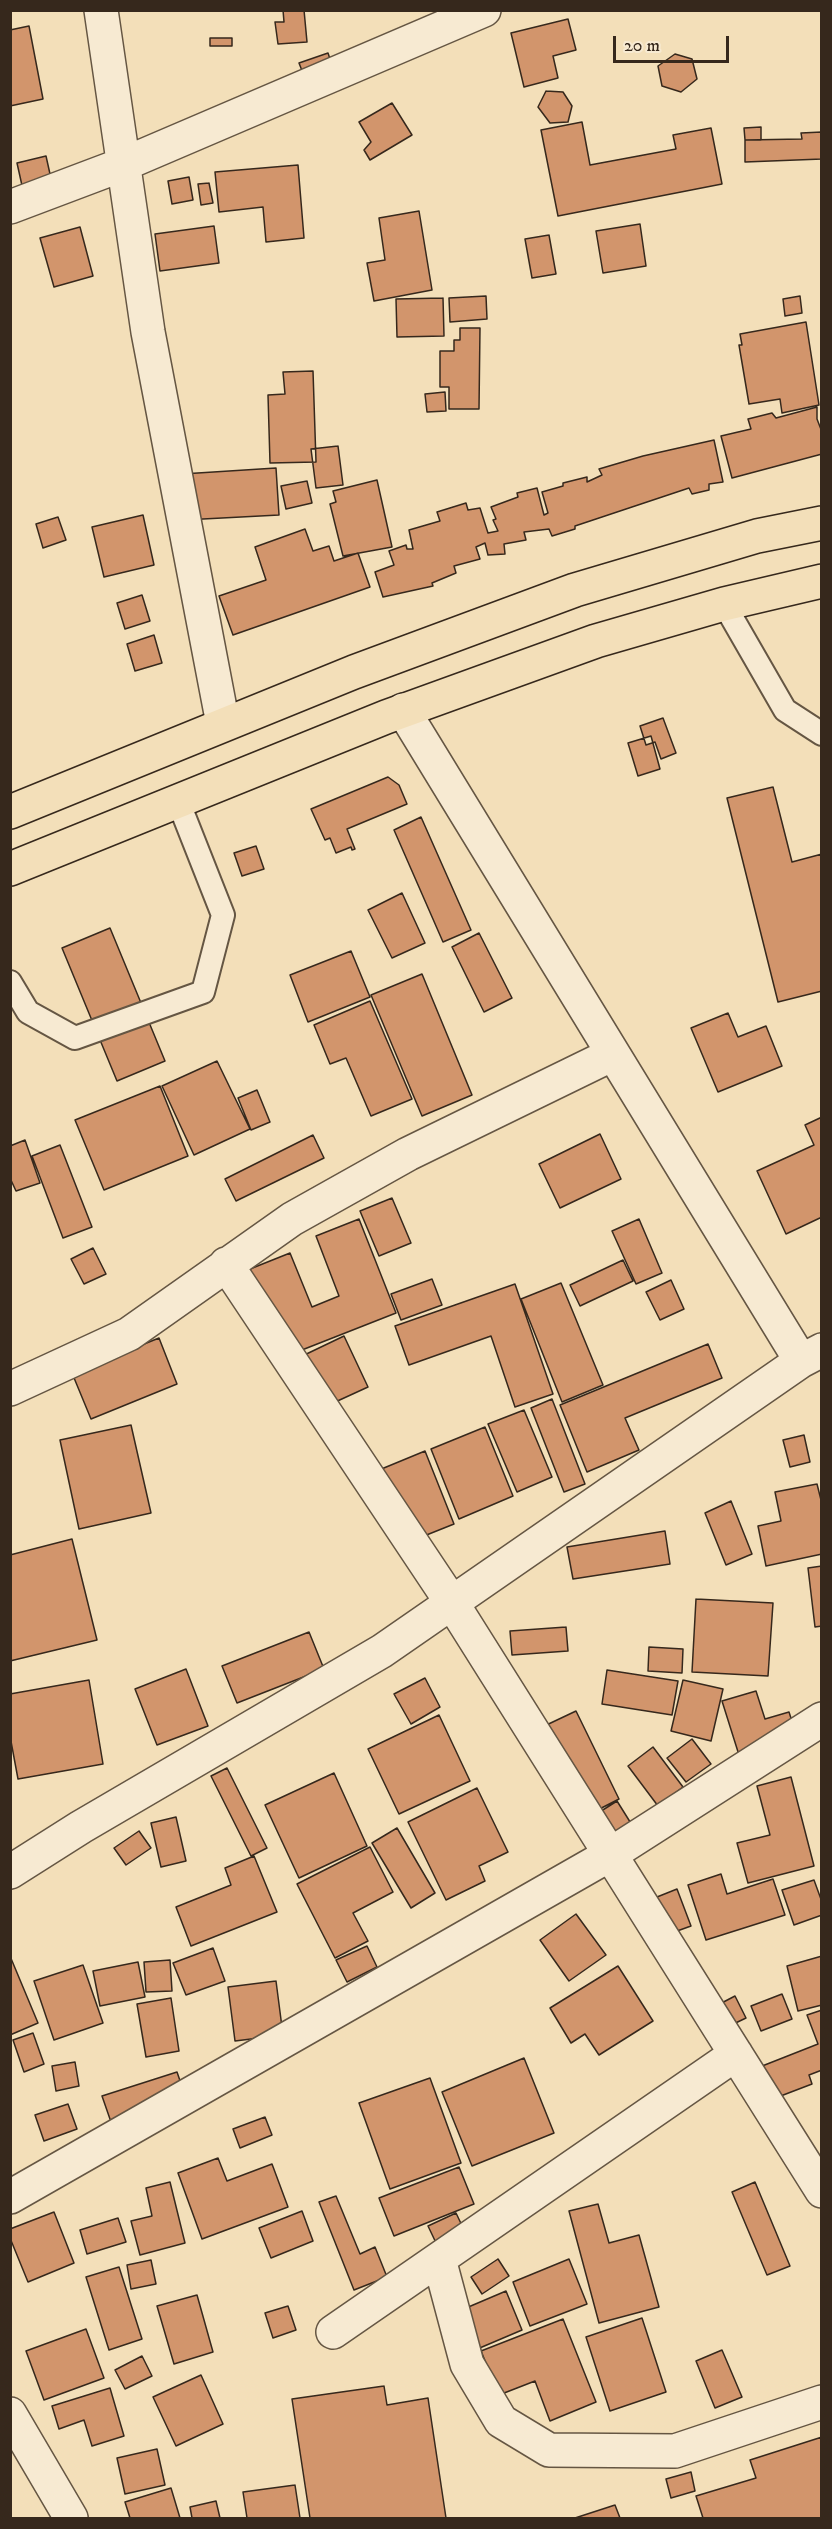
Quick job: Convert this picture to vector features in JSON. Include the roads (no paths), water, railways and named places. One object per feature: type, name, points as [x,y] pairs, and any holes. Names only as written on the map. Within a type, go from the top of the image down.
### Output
[{"type":"highway","points":[[10,812],[354,672],[574,590],[757,536],[822,523]]},
{"type":"highway","points":[[10,869],[404,710],[596,641],[724,604],[822,581]]},
{"type":"street","points":[[101,10],[148,332],[223,724]]},
{"type":"street","points":[[10,207],[124,164],[484,10]]},
{"type":"street","points":[[10,1872],[81,1827],[381,1651],[811,1355],[614,1054],[404,710]]},
{"type":"street","points":[[10,1389],[129,1334],[292,1218],[408,1154],[614,1054]]},
{"type":"street","points":[[226,1264],[452,1603],[822,2191]]},
{"type":"street","points":[[10,2198],[611,1854],[822,1719]]},
{"type":"street","points":[[333,2332],[736,2054]]},
{"type":"street","points":[[439,2259],[467,2364],[501,2421],[549,2450],[675,2451],[822,2402]]},
{"type":"street","points":[[10,2414],[71,2518]]},
{"type":"lane","points":[[724,604],[784,710],[822,734]]},
{"type":"lane","points":[[10,982],[28,1012],[75,1038],[203,992],[223,915],[178,801]]}]
